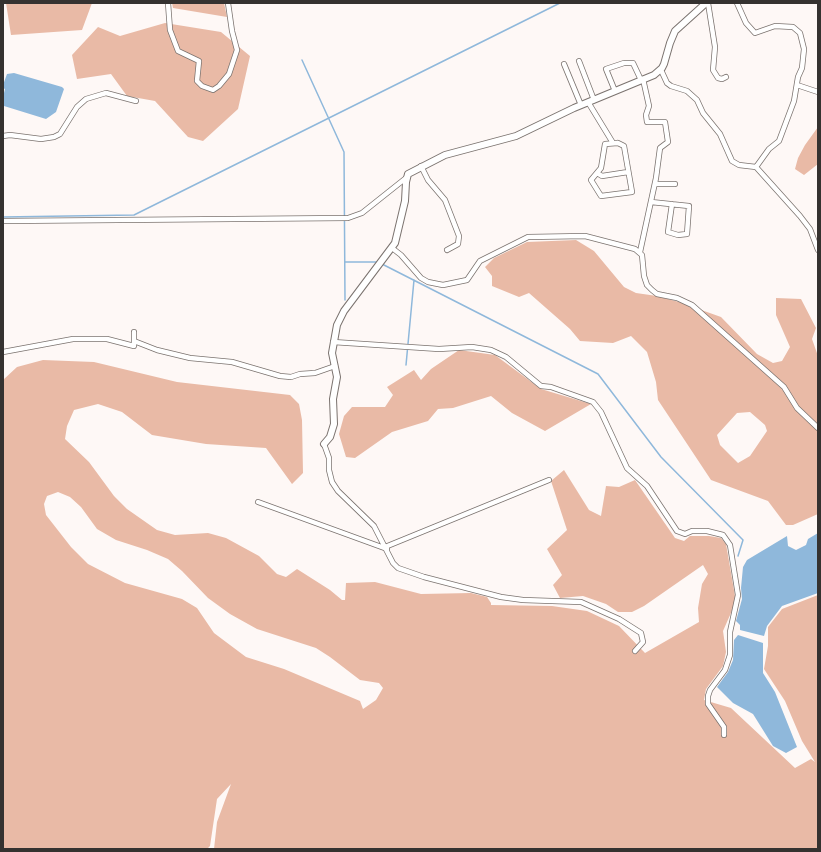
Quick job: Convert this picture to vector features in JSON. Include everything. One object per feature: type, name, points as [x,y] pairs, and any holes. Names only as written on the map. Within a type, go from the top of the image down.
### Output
[{"type":"street","points":[[168,3],[170,30],[178,51],[199,61],[197,81],[202,86],[213,90],[219,86],[229,74],[237,50],[232,31],[228,3]]},
{"type":"street","points":[[3,221],[348,218],[362,213],[406,178],[412,171],[445,154],[516,136],[581,105],[642,80],[661,70],[670,43],[676,31],[707,3]]},
{"type":"street","points":[[707,3],[715,47],[713,70],[718,78],[722,79],[726,77]]},
{"type":"street","points":[[737,3],[746,23],[755,33],[775,26],[793,27],[800,32],[804,49],[802,68],[793,106],[779,141],[769,150],[756,167]]},
{"type":"street","points":[[579,61],[591,101],[613,143]]},
{"type":"street","points":[[615,91],[606,69],[624,63],[633,63],[642,80],[649,106],[646,114],[647,122],[665,122],[668,142],[660,148],[655,184],[640,252],[643,258],[644,276],[647,285],[657,294],[677,298],[692,305],[784,387],[797,408],[818,428]]},
{"type":"street","points":[[564,64],[581,105]]},
{"type":"street","points":[[661,70],[671,86],[687,90],[696,100],[703,113],[720,134],[732,161],[739,165],[756,167],[807,225],[818,250]]},
{"type":"street","points":[[797,85],[818,92]]},
{"type":"street","points":[[3,136],[10,135],[41,139],[54,137],[60,134],[77,107],[86,99],[106,93],[136,101]]},
{"type":"street","points":[[618,143],[624,146],[628,172],[632,192],[601,196],[591,180],[601,168],[604,144],[618,143]]},
{"type":"street","points":[[421,166],[428,180],[445,200],[458,236],[458,244],[447,250]]},
{"type":"street","points":[[597,173],[602,176],[628,172]]},
{"type":"street","points":[[406,178],[405,201],[397,238],[392,248],[339,317],[332,353],[337,377],[334,399],[334,424],[330,438],[324,444],[329,458],[329,470],[332,482],[353,508],[374,526],[395,566],[418,575],[501,596],[523,600],[581,602],[619,619],[641,633],[642,642],[635,651]]},
{"type":"street","points":[[655,184],[675,184]]},
{"type":"street","points":[[651,202],[672,204],[689,206],[687,234],[678,235],[668,232],[672,204]]},
{"type":"street","points":[[392,248],[401,255],[421,278],[428,282],[443,286],[467,280],[480,261],[528,237],[585,236],[640,252]]},
{"type":"street","points":[[3,352],[73,339],[107,339],[134,346],[134,332]]},
{"type":"street","points":[[134,341],[157,350],[183,357],[206,361],[232,362],[280,376],[291,377],[300,374],[315,373],[335,366]]},
{"type":"street","points":[[333,342],[439,349],[472,347],[491,350],[506,357],[541,386],[552,387],[593,402],[601,412],[627,468],[647,486],[677,531],[685,534],[692,531],[707,531],[723,535],[730,545],[738,595],[730,632],[730,655],[725,670],[710,690],[708,696],[708,704],[724,727],[724,735]]},
{"type":"street","points":[[258,502],[386,548],[549,480]]},
{"type":"shaded area","points":[[6,3],[92,3],[82,30],[11,35]]},
{"type":"shaded area","points":[[172,3],[224,3],[227,17],[173,8]]},
{"type":"shaded area","points":[[165,23],[221,32],[250,56],[238,109],[203,141],[188,137],[155,101],[127,96],[111,74],[77,79],[72,55],[98,27],[120,36]]},
{"type":"shaded area","points":[[818,127],[818,164],[804,175],[795,169],[798,158]]},
{"type":"shaded area","points":[[576,240],[594,251],[624,287],[636,293],[657,296],[679,302],[721,317],[757,354],[773,363],[782,361],[790,347],[776,315],[776,298],[801,299],[816,328],[812,339],[818,356],[818,514],[793,525],[786,525],[768,501],[711,480],[658,400],[656,382],[647,352],[631,336],[613,343],[580,341],[570,329],[529,293],[519,297],[492,286],[492,276],[485,267],[494,258],[527,242]],"holes":[[[750,412],[765,425],[767,431],[750,456],[738,463],[720,445],[717,435],[737,413]]]},
{"type":"shaded area","points":[[459,350],[495,355],[541,389],[591,404],[545,431],[512,413],[491,396],[453,408],[438,409],[428,421],[392,432],[355,458],[346,457],[339,434],[344,416],[352,407],[385,407],[393,395],[387,387],[414,370],[421,380],[431,369]]},
{"type":"shaded area","points":[[43,360],[94,362],[177,382],[290,395],[299,404],[302,420],[303,473],[292,484],[266,448],[206,444],[152,435],[122,412],[98,404],[74,410],[67,426],[65,439],[89,462],[114,496],[127,509],[157,530],[175,535],[208,533],[226,538],[259,556],[277,574],[286,577],[297,569],[330,590],[342,600],[345,600],[346,583],[375,582],[421,594],[471,593],[487,597],[491,605],[552,606],[587,611],[619,626],[645,653],[699,622],[698,608],[702,584],[708,574],[703,565],[644,606],[632,612],[618,612],[606,604],[583,596],[560,598],[553,585],[562,575],[547,549],[567,530],[551,481],[564,470],[589,510],[601,516],[606,486],[619,487],[635,480],[675,538],[684,541],[690,536],[709,536],[721,538],[726,544],[735,596],[734,606],[723,631],[726,652],[723,666],[706,689],[704,700],[731,708],[795,768],[811,759],[815,762],[802,741],[785,701],[764,669],[768,646],[768,627],[782,609],[818,595],[818,849],[214,849],[217,822],[231,784],[217,799],[210,846],[207,849],[3,849],[3,380],[17,367]],"holes":[[[58,492],[70,497],[81,507],[97,529],[116,540],[147,550],[168,559],[208,598],[230,614],[257,629],[316,648],[360,680],[379,683],[383,688],[376,700],[363,709],[360,701],[284,669],[246,657],[214,633],[197,608],[182,599],[125,583],[88,564],[71,547],[46,515],[44,504],[47,496]]]},
{"type":"water","points":[[14,73],[62,87],[64,89],[56,112],[46,119],[4,106],[3,97],[5,89],[3,88],[3,85],[7,74]]},
{"type":"water","points":[[818,533],[818,593],[782,606],[767,626],[764,636],[740,630],[740,625],[736,621],[742,599],[741,588],[743,567],[747,560],[787,536],[788,546],[796,550],[806,545],[808,539]]},
{"type":"water","points":[[738,635],[763,643],[763,673],[775,692],[797,747],[786,753],[773,746],[753,714],[733,703],[717,687],[728,672],[733,660],[734,640]]},
{"type":"waterway","points":[[3,217],[134,215],[560,3]]},
{"type":"waterway","points":[[302,60],[344,152],[345,300]]},
{"type":"waterway","points":[[345,262],[378,262]]},
{"type":"waterway","points":[[382,264],[598,374],[661,457],[743,540],[738,556]]},
{"type":"waterway","points":[[406,365],[414,280]]}]
